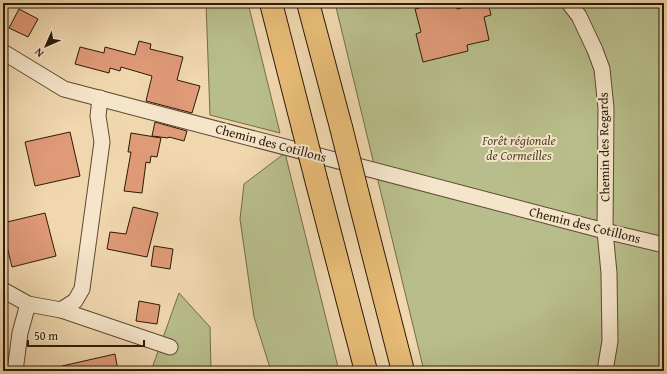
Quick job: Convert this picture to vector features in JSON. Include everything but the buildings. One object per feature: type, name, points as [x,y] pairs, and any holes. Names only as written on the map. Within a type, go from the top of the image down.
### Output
[{"type":"highway","points":[[271,3],[366,371]]},
{"type":"highway","points":[[308,3],[403,371]]},
{"type":"street","name":"Chemin des Regards","points":[[569,3],[579,16],[602,69],[606,108],[605,230],[609,273],[610,341],[605,371]]},
{"type":"street","name":"Chemin des Cotillons","points":[[3,52],[64,89],[605,230],[664,244]]},
{"type":"street","points":[[61,310],[75,301],[82,289],[102,142],[98,116],[100,98]]},
{"type":"street","points":[[3,290],[28,304],[61,310],[170,347]]},
{"type":"street","points":[[15,371],[20,333],[28,304]]},
{"type":"green space","points":[[206,3],[248,3],[280,133],[210,115]]},
{"type":"green space","name":"Forêt régionale de Cormeilles","points":[[335,3],[664,3],[664,371],[424,371]]},
{"type":"green space","points":[[285,153],[339,371],[271,371],[254,317],[240,219],[244,184]]},
{"type":"green space","points":[[179,293],[210,327],[211,371],[151,371]]}]
